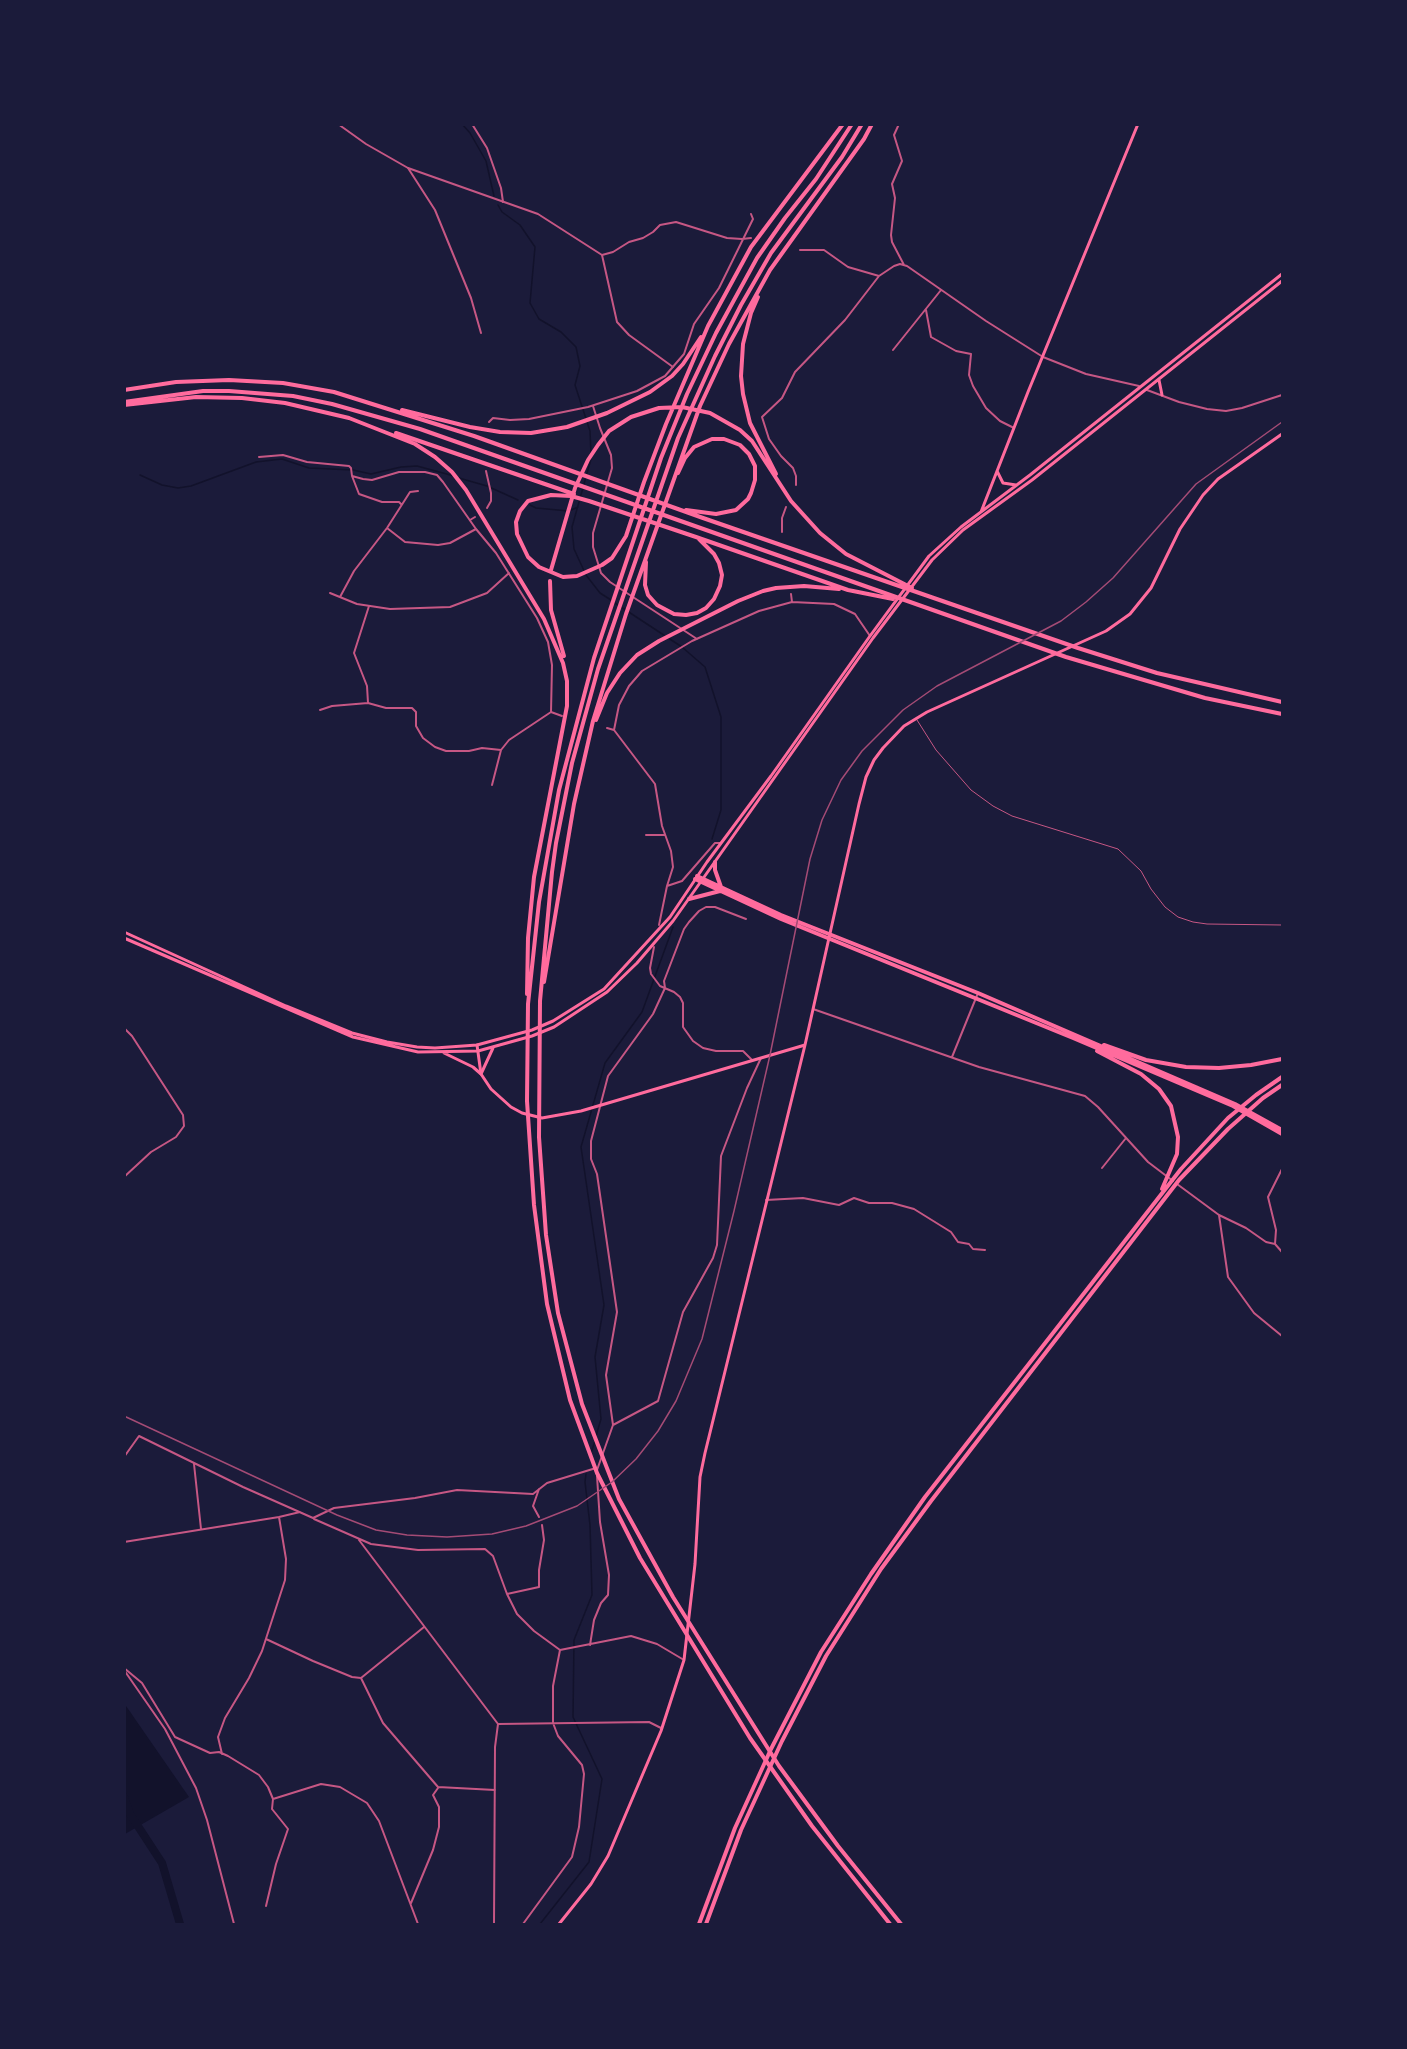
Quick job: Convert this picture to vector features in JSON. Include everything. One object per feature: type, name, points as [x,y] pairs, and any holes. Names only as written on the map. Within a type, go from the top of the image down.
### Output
[{"type":"highway","points":[[361,400],[490,431],[531,433],[567,427],[637,399],[663,383],[683,364],[708,326],[751,247],[843,124]]},
{"type":"highway","points":[[528,1004],[539,902],[559,790],[588,678],[662,458],[687,394],[716,333],[757,258],[784,218],[816,179],[852,124]]},
{"type":"highway","points":[[862,124],[842,157],[771,253],[741,305],[678,438],[618,609],[585,712],[556,843],[540,1001],[538,1103],[546,1235],[563,1335],[597,1446],[630,1522],[673,1597],[779,1766],[838,1846],[902,1924]]},
{"type":"highway","points":[[540,1001],[584,754],[626,614],[667,496],[711,381],[770,270],[864,139],[872,124]]},
{"type":"highway","points":[[770,270],[746,329],[741,376],[750,423],[791,501]]},
{"type":"highway","points":[[571,494],[551,495],[528,501],[520,511],[516,522],[517,534],[528,557],[539,567],[563,577],[577,576],[602,565],[612,558],[626,536],[651,463],[708,326]]},
{"type":"highway","points":[[124,390],[185,381],[256,381],[334,392],[444,426],[1078,648],[1157,673],[1282,702]]},
{"type":"highway","points":[[124,403],[203,391],[293,396],[332,404],[420,429],[1066,657],[1206,698],[1282,714]]},
{"type":"highway","points":[[124,403],[196,397],[235,397],[285,403],[349,418],[848,590]]},
{"type":"highway","points":[[551,570],[569,506],[588,460],[609,431],[631,417],[659,408],[689,408],[718,416],[733,424],[752,441],[791,501],[809,523],[835,546],[923,594]]},
{"type":"highway","points":[[349,418],[424,449],[441,461],[466,490],[544,619],[560,652],[567,681]]},
{"type":"highway","points":[[667,496],[685,458],[694,447],[712,439],[735,442],[749,454],[755,466],[755,480],[751,493],[748,500],[736,510],[704,516]]},
{"type":"highway","points":[[654,534],[645,571],[646,591],[663,609],[680,615],[691,615],[706,608],[714,599],[720,586],[722,575],[717,559],[710,549],[696,537]]},
{"type":"highway","points":[[550,581],[551,610],[566,665],[565,722],[540,840],[531,904],[526,979],[529,1148],[543,1282],[553,1335],[570,1400],[586,1446],[611,1503],[640,1558],[760,1754],[890,1924]]},
{"type":"highway","points":[[584,754],[607,693],[620,673],[648,648],[738,601],[776,588],[804,586],[848,590],[908,601]]},
{"type":"highway","points":[[715,862],[721,889]]},
{"type":"highway","points":[[696,878],[781,917],[1234,1104],[1282,1132]]},
{"type":"highway","points":[[689,899],[721,889]]},
{"type":"highway","points":[[1073,1036],[1146,1060],[1186,1067],[1219,1068],[1282,1059]]},
{"type":"highway","points":[[699,1924],[735,1828],[777,1736],[850,1604],[925,1497],[1162,1192],[1166,1183],[1177,1154],[1178,1137],[1171,1107],[1159,1089],[1141,1074],[1073,1036]]},
{"type":"highway","points":[[1166,1183],[1228,1118],[1282,1077]]},
{"type":"highway","points":[[706,1924],[726,1869],[785,1735],[826,1656],[913,1524],[1179,1180],[1235,1122],[1282,1085]]},
{"type":"main road","points":[[978,519],[1138,124]]},
{"type":"main road","points":[[124,932],[286,1006],[352,1033],[417,1047],[477,1045],[532,1030],[553,1021],[603,989],[670,917],[929,556],[961,527],[1282,274]]},
{"type":"main road","points":[[124,938],[353,1037],[418,1052],[477,1051],[532,1036],[554,1027],[607,992],[637,963],[673,921],[870,642],[932,560],[963,530],[1032,480],[1282,281]]},
{"type":"main road","points":[[1159,379],[1162,395]]},
{"type":"main road","points":[[559,1924],[591,1884],[608,1856],[662,1728],[684,1660],[695,1564],[700,1477],[805,1045],[866,777],[883,748],[904,726],[927,712],[1106,631],[1130,614],[1151,588],[1180,529],[1203,495],[1218,479],[1282,434]]},
{"type":"main road","points":[[997,471],[1002,483],[1017,485]]},
{"type":"main road","points":[[477,1045],[481,1074]]},
{"type":"main road","points":[[443,1053],[473,1067],[501,1099],[522,1113],[542,1118],[581,1111],[805,1045]]},
{"type":"main road","points":[[481,1074],[493,1048]]},
{"type":"street","points":[[338,124],[366,144],[408,168],[538,214],[602,255],[617,322],[629,335],[673,367]]},
{"type":"street","points":[[472,124],[488,148],[501,188],[503,203]]},
{"type":"street","points":[[898,124],[894,135],[902,161],[892,184],[896,198],[891,235],[904,266],[1043,357],[1086,374],[1140,387],[1207,409],[1226,411],[1282,394]]},
{"type":"street","points":[[408,168],[435,210],[471,298],[481,333]]},
{"type":"street","points":[[489,422],[493,418],[529,419],[593,406],[654,383],[684,354],[694,324],[719,288],[753,219],[751,214]]},
{"type":"street","points":[[602,255],[643,238],[660,225],[676,222],[711,234],[742,239],[752,237]]},
{"type":"street","points":[[800,249],[824,250],[848,267],[879,276]]},
{"type":"street","points":[[796,485],[793,468],[780,456],[769,439],[762,417],[782,398],[795,372],[845,320],[879,276],[894,266],[904,266]]},
{"type":"street","points":[[893,350],[941,290]]},
{"type":"street","points":[[926,310],[931,337],[956,351],[971,354],[969,375],[973,386],[986,408],[1000,422],[1014,428]]},
{"type":"street","points":[[593,406],[611,455],[612,468],[593,533],[592,547],[601,573],[610,582],[697,639]]},
{"type":"street","points":[[259,457],[283,455],[301,461],[340,464],[351,468],[359,494],[382,502],[401,504]]},
{"type":"street","points":[[486,471],[491,501],[487,508]]},
{"type":"street","points":[[352,474],[372,480],[405,472],[425,472],[436,475],[443,482],[509,573],[537,618],[548,642],[552,665],[551,712]]},
{"type":"street","points":[[340,597],[354,571],[387,528],[401,504],[410,492],[418,491]]},
{"type":"street","points":[[782,532],[782,518],[786,507]]},
{"type":"street","points":[[470,520],[475,517]]},
{"type":"street","points":[[387,528],[405,542],[438,545],[450,543],[476,529]]},
{"type":"street","points":[[330,593],[357,604],[390,609],[450,607],[487,593],[509,573]]},
{"type":"street","points":[[791,594],[792,602]]},
{"type":"street","points":[[614,730],[620,705],[629,686],[642,671],[674,650],[759,611],[792,602],[834,604],[855,614],[870,636],[870,642]]},
{"type":"street","points":[[368,703],[367,686],[354,653],[369,606]]},
{"type":"street","points":[[320,710],[332,706],[368,703],[386,708],[412,708],[416,712],[416,726],[423,738],[435,747],[446,751],[469,751],[482,748],[501,750]]},
{"type":"street","points":[[551,712],[562,716]]},
{"type":"street","points":[[492,785],[501,750],[509,740],[551,712]]},
{"type":"street","points":[[607,728],[614,730],[655,784],[657,804],[671,851],[673,867],[666,886],[659,925]]},
{"type":"street","points":[[646,835],[665,835]]},
{"type":"street","points":[[666,886],[682,882],[714,843],[721,843]]},
{"type":"street","points":[[590,1645],[594,1620],[601,1603],[608,1595],[609,1575],[600,1522],[595,1468],[614,1425],[606,1375],[617,1312],[597,1174],[591,1159],[591,1141],[608,1076],[653,1014],[665,988],[664,981],[684,929],[699,911],[706,907],[715,907],[746,919]]},
{"type":"street","points":[[654,947],[651,974],[660,986],[675,992],[680,998],[683,1027],[693,1041],[703,1048],[716,1051],[743,1051],[752,1060]]},
{"type":"street","points":[[951,1058],[977,996]]},
{"type":"street","points":[[813,1009],[951,1058],[1085,1096],[1098,1107],[1148,1162],[1219,1215],[1246,1228],[1266,1242],[1275,1244],[1282,1252]]},
{"type":"street","points":[[124,1028],[132,1036],[183,1115],[184,1126],[176,1137],[151,1152],[124,1177]]},
{"type":"street","points":[[614,1425],[658,1401],[683,1312],[713,1258],[717,1245],[721,1156],[761,1058]]},
{"type":"street","points":[[1102,1168],[1126,1138]]},
{"type":"street","points":[[1275,1244],[1276,1230],[1268,1197],[1282,1169]]},
{"type":"street","points":[[766,1200],[803,1198],[839,1205],[854,1198],[868,1203],[892,1203],[914,1209],[951,1232],[958,1242],[969,1244],[974,1249],[986,1250]]},
{"type":"street","points":[[1219,1215],[1228,1277],[1254,1313],[1282,1336]]},
{"type":"street","points":[[124,1457],[139,1436],[371,1544],[418,1550],[485,1549],[493,1556],[517,1614],[534,1631],[562,1650],[631,1636],[657,1644],[684,1660]]},
{"type":"street","points":[[194,1463],[201,1530]]},
{"type":"street","points":[[313,1518],[334,1508],[415,1498],[457,1490],[533,1494],[547,1483],[595,1468]]},
{"type":"street","points":[[539,1489],[533,1506],[539,1517]]},
{"type":"street","points":[[124,1542],[300,1512]]},
{"type":"street","points":[[222,1754],[218,1737],[225,1718],[249,1678],[285,1580],[286,1559],[279,1517]]},
{"type":"street","points":[[507,1594],[539,1587],[544,1539],[542,1525]]},
{"type":"street","points":[[357,1538],[498,1724],[495,1747],[494,1924]]},
{"type":"street","points":[[265,1639],[313,1661],[360,1678],[424,1627]]},
{"type":"street","points":[[522,1924],[572,1857],[579,1827],[584,1774],[582,1765],[558,1736],[553,1723],[553,1686],[562,1650]]},
{"type":"street","points":[[124,1669],[142,1683],[175,1737],[210,1753],[222,1754],[259,1775],[273,1799],[272,1809],[288,1829],[276,1864],[266,1906]]},
{"type":"street","points":[[124,1669],[165,1729],[196,1788],[207,1820],[234,1924]]},
{"type":"street","points":[[360,1678],[383,1723],[438,1787],[495,1790]]},
{"type":"street","points":[[498,1724],[649,1722],[662,1728]]},
{"type":"street","points":[[273,1799],[321,1784],[340,1787],[367,1803],[379,1821],[418,1924]]},
{"type":"street","points":[[411,1903],[433,1850],[439,1827],[439,1807],[433,1796],[438,1787]]},
{"type":"lane","points":[[916,719],[936,750],[971,790],[1012,816],[1118,849],[1141,871],[1165,907],[1178,917],[1207,924],[1282,925]]},
{"type":"shaded area","points":[[124,1703],[189,1797],[125,1834],[124,1834]]},
{"type":"waterway","points":[[462,124],[470,133],[486,161],[494,196]]},
{"type":"waterway","points":[[498,205],[502,212],[520,225],[535,247],[530,303],[539,319],[561,332],[576,347],[580,366],[575,385],[590,431],[591,454]]},
{"type":"waterway","points":[[140,475],[162,485],[178,488],[191,486],[256,462],[282,459],[309,468],[353,470],[371,474],[417,466],[454,476]]},
{"type":"waterway","points":[[591,459],[572,527],[574,549],[586,575],[600,593],[611,600]]},
{"type":"waterway","points":[[459,478],[487,486],[518,500]]},
{"type":"waterway","points":[[530,505],[536,508],[569,511],[578,507]]},
{"type":"waterway","points":[[615,603],[682,647],[705,667],[721,717],[721,810],[712,839]]},
{"type":"waterway","points":[[596,1436],[601,1419],[595,1357],[604,1305],[581,1147],[605,1063],[642,1012],[673,927]]},
{"type":"waterway","points":[[591,1453],[595,1441]]},
{"type":"waterway","points":[[540,1924],[589,1862],[602,1779],[573,1717],[574,1640],[592,1595],[586,1474]]},
{"type":"waterway","points":[[124,1797],[130,1814],[162,1863],[180,1924]]},
{"type":"railway","points":[[124,1416],[337,1515],[376,1530],[407,1535],[447,1537],[492,1534],[526,1526],[577,1506],[612,1482],[636,1459],[658,1431],[676,1401],[702,1339],[770,1055],[810,859],[822,820],[841,780],[862,751],[903,710],[937,686],[1061,621],[1086,602],[1113,578],[1196,484],[1282,422]]}]
